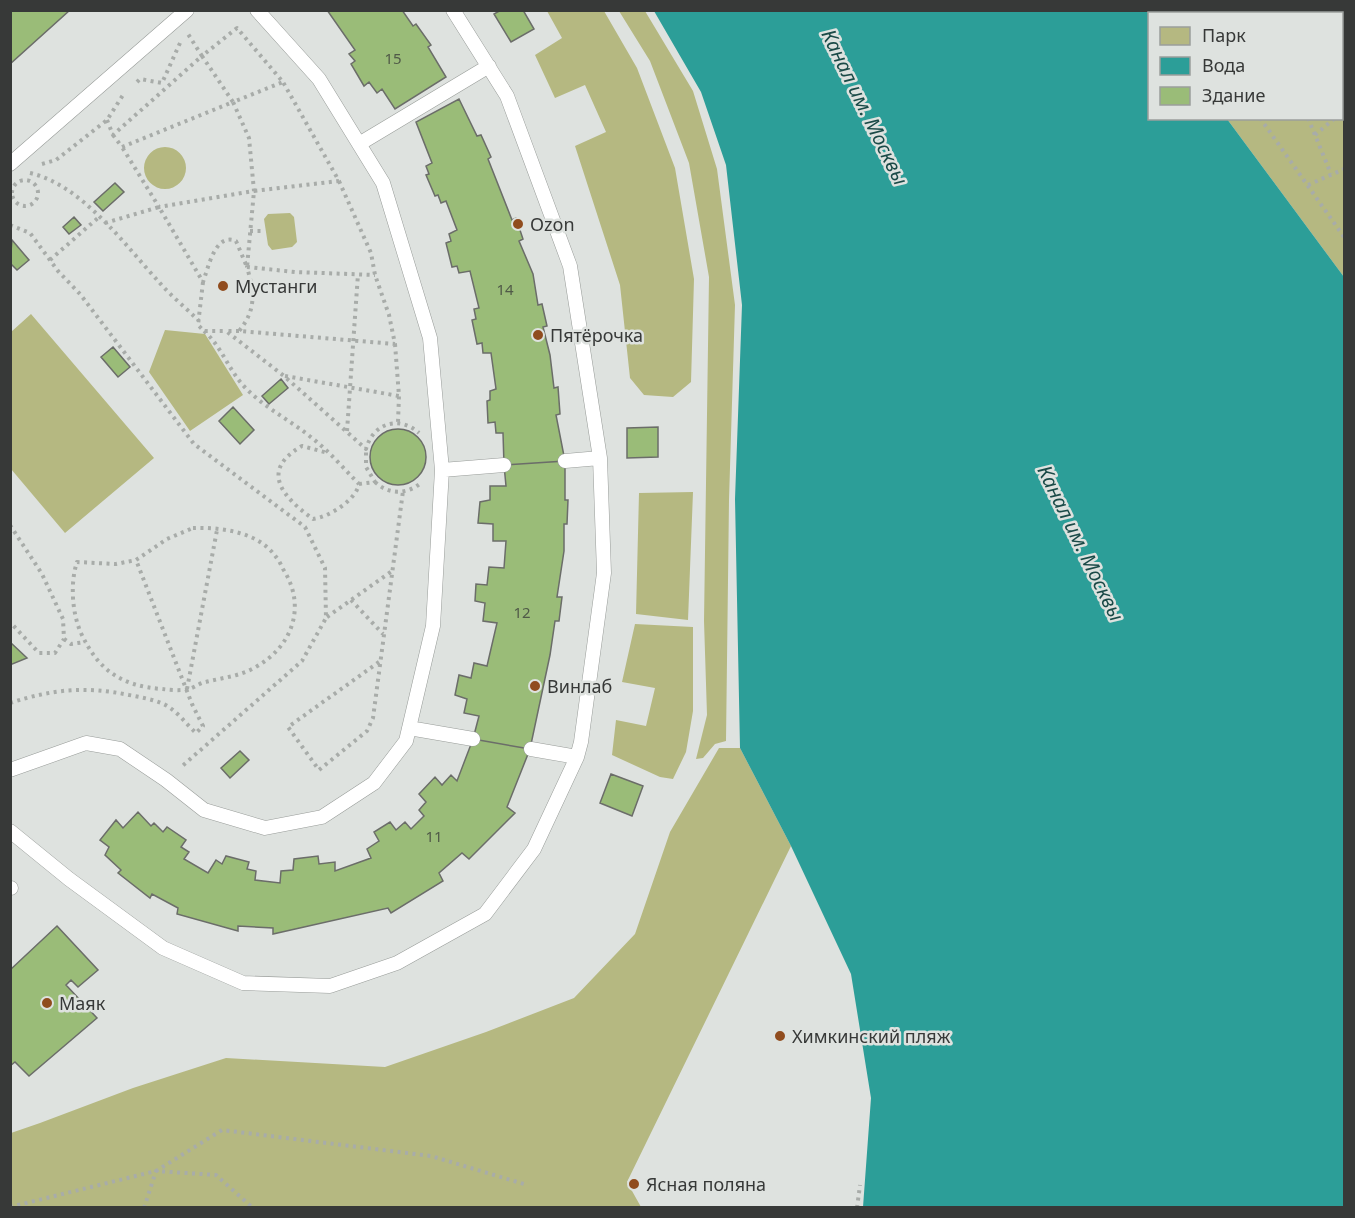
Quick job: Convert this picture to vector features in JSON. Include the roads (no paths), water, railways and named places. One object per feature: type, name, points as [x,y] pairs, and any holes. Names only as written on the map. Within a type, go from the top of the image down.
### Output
[{"type":"lane","points":[[10,164],[187,10]]},
{"type":"lane","points":[[10,770],[86,743],[120,749],[166,780],[204,810],[265,828],[322,817],[374,783],[405,741],[433,626],[442,470],[430,338],[383,183],[319,79],[257,10]]},
{"type":"lane","points":[[10,831],[69,879],[163,948],[243,983],[330,986],[397,963],[485,914],[534,849],[577,757],[581,742],[603,573],[600,458],[570,266],[507,96],[453,10]]},
{"type":"lane","points":[[359,144],[489,66]]},
{"type":"lane","points":[[565,461],[600,458]]},
{"type":"lane","points":[[442,470],[504,465]]},
{"type":"lane","points":[[409,728],[473,739]]},
{"type":"lane","points":[[531,749],[577,757]]},
{"type":"lane","points":[[10,843],[25,843]]},
{"type":"water","name":"Канал им. Москвы","points":[[654,11],[1146,11],[1148,13],[1148,120],[1228,120],[1344,277],[1344,1207],[863,1207],[871,1098],[851,974],[791,846],[740,748],[735,499],[742,305],[726,165],[701,92]]},
{"type":"place","name":"Ozon","points":[[518,224]]},
{"type":"place","name":"Мустанги","points":[[223,286]]},
{"type":"place","name":"Пятёрочка","points":[[538,335]]},
{"type":"place","name":"Винлаб","points":[[535,686]]},
{"type":"place","name":"Маяк","points":[[47,1003]]},
{"type":"place","name":"Химкинский пляж","points":[[780,1036]]},
{"type":"place","name":"Ясная поляна","points":[[634,1184]]}]
